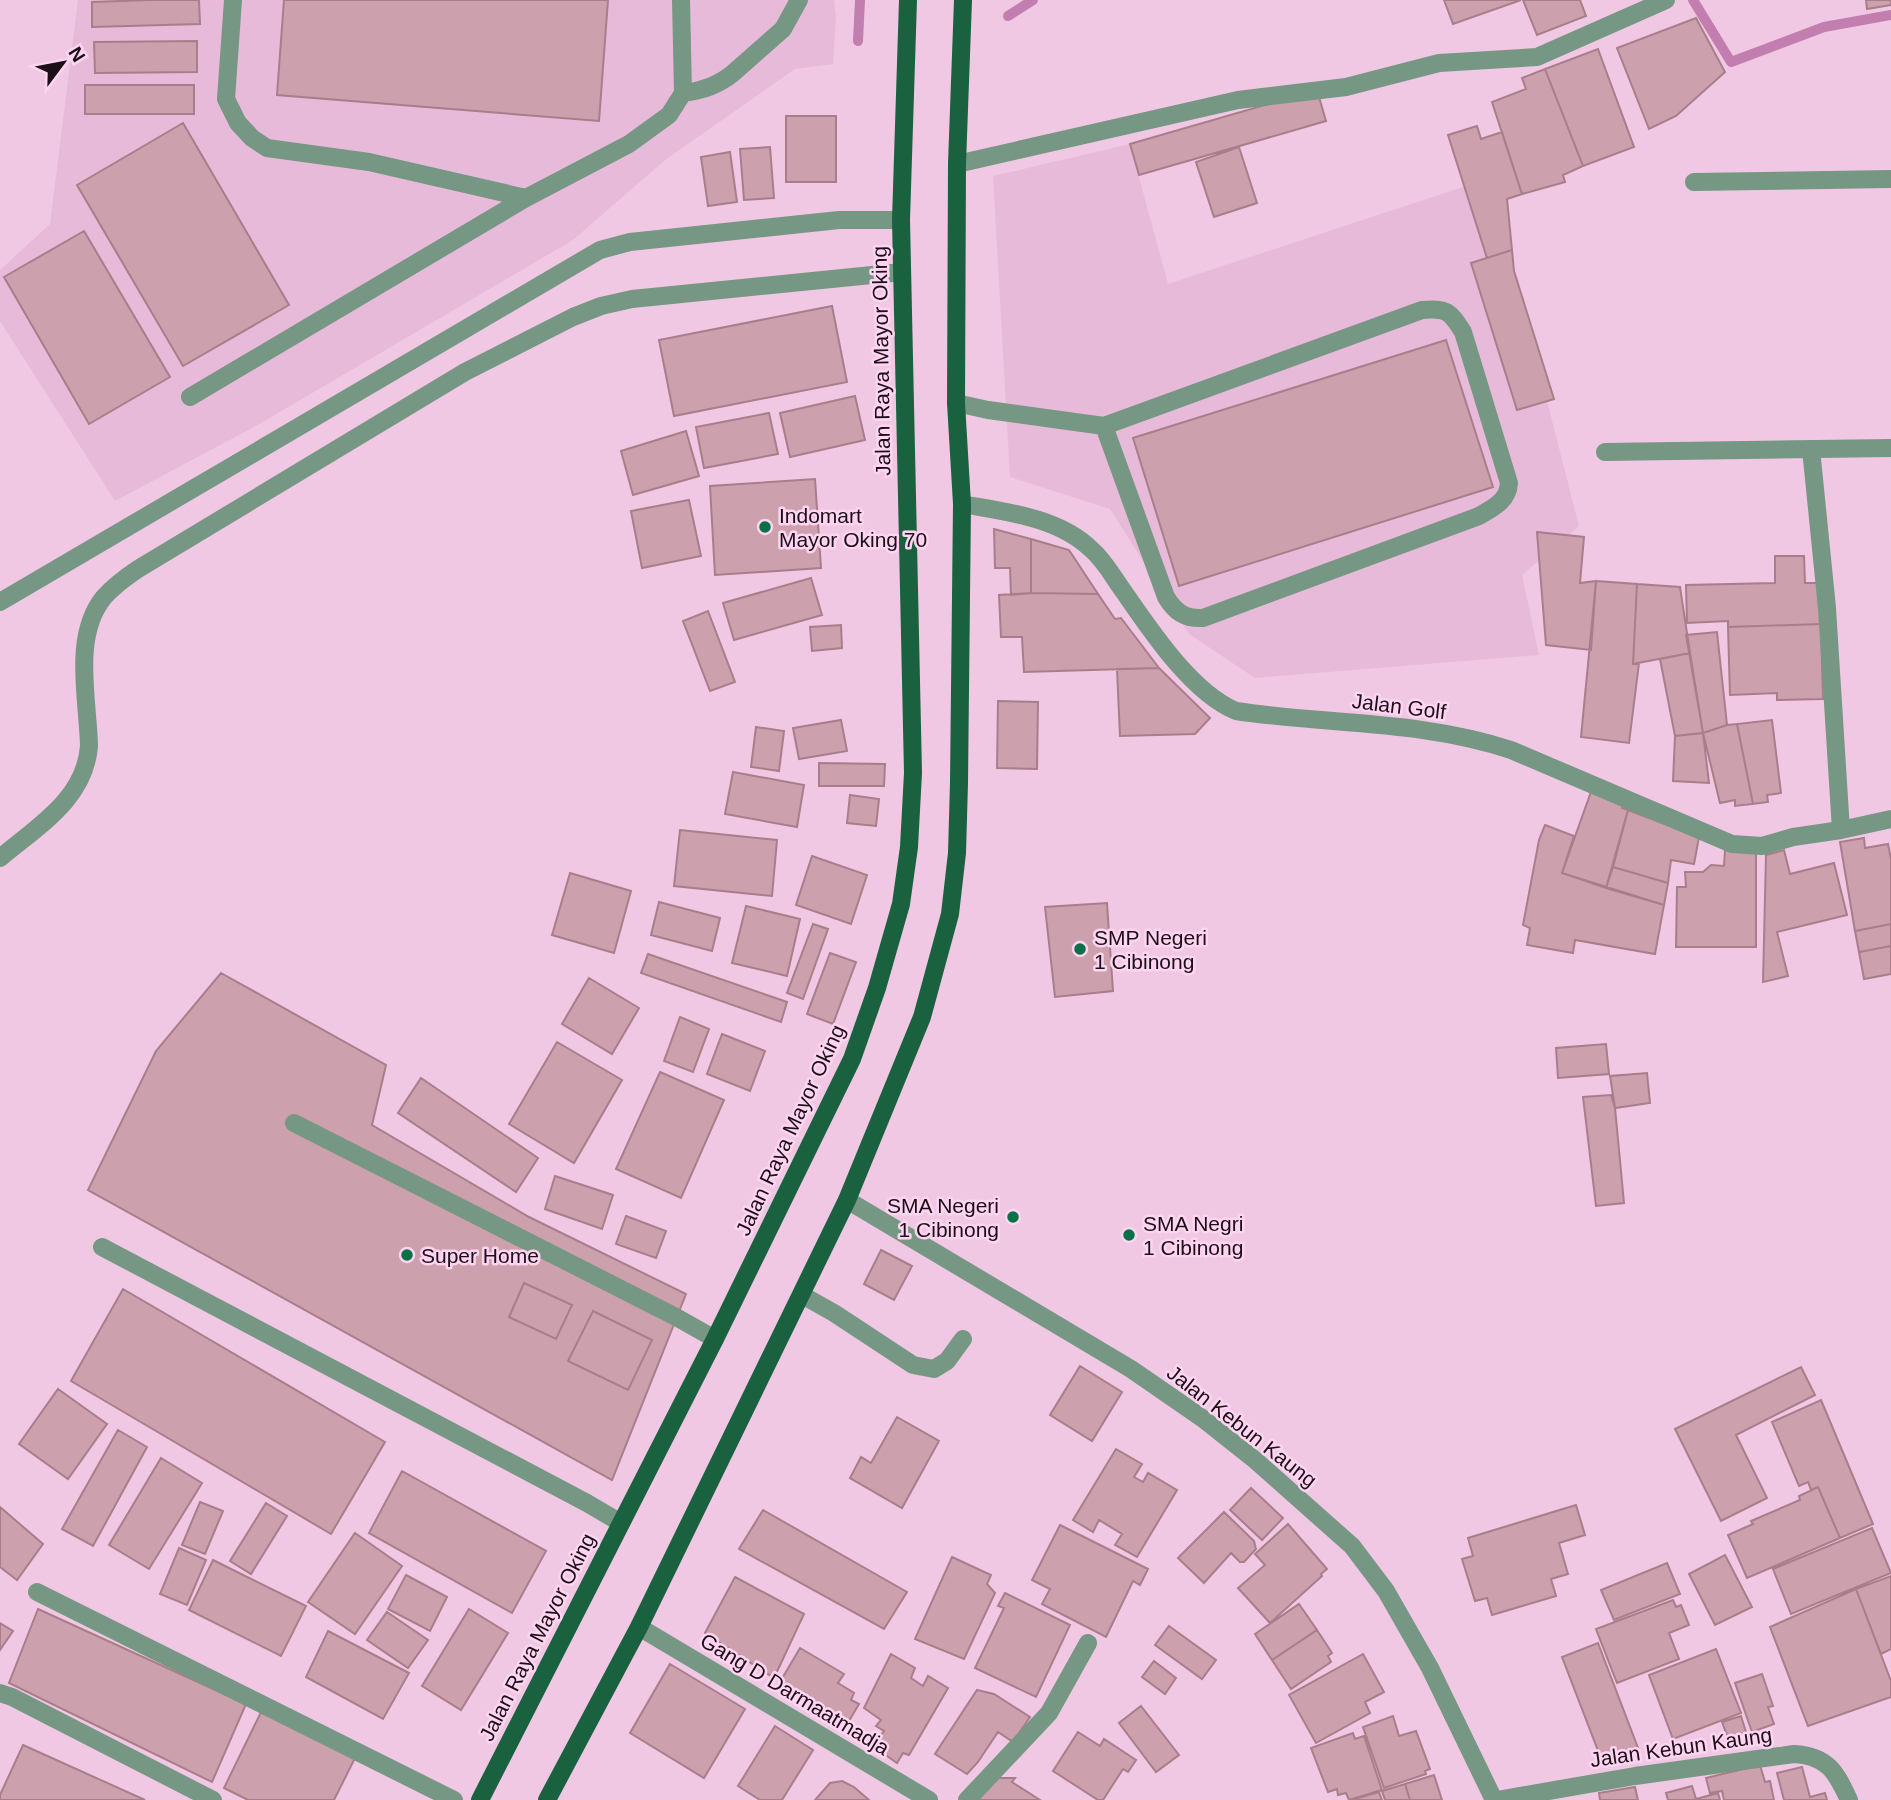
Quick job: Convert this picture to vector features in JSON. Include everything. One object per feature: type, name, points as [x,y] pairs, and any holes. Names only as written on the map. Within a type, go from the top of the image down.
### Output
[{"type":"main road","points":[[547,1800],[639,1627],[847,1200],[922,1017],[950,914],[957,853],[962,504],[956,402],[957,164],[962,0]]},
{"type":"main road","name":"Jalan Raya Mayor Oking","points":[[480,1800],[715,1339],[852,1059],[877,988],[901,904],[909,847],[913,773],[901,219],[904,1]]},
{"type":"street","points":[[233,0],[226,99],[237,123],[267,148],[369,162],[526,198]]},
{"type":"street","points":[[190,397],[526,198],[638,138],[669,115],[683,93],[681,0]]},
{"type":"street","points":[[683,93],[700,91],[732,74],[783,29],[799,0]]},
{"type":"street","points":[[957,164],[1238,100],[1346,87],[1439,63],[1536,57],[1666,0]]},
{"type":"street","points":[[1694,182],[1891,179]]},
{"type":"street","points":[[0,602],[600,250],[630,242],[839,220],[901,219]]},
{"type":"street","points":[[0,858],[64,803],[80,783],[88,761],[89,746],[84,646],[88,629],[103,599],[138,569],[465,372],[582,313],[632,299],[902,272]]},
{"type":"street","points":[[956,402],[988,410],[1104,426],[1422,310],[1442,309],[1454,316],[1463,332],[1509,483],[1508,491],[1505,498],[1494,508],[1479,516],[1203,618],[1192,618],[1178,612],[1166,597],[1104,426]]},
{"type":"street","points":[[1605,452],[1891,447]]},
{"type":"street","points":[[1811,449],[1827,608],[1841,830]]},
{"type":"street","name":"Jalan Golf","points":[[962,504],[1019,514],[1057,527],[1090,548],[1186,674],[1218,704],[1236,711],[1404,728],[1489,742],[1732,844],[1762,846],[1793,837],[1891,819]]},
{"type":"street","points":[[294,1123],[677,1317],[715,1339]]},
{"type":"street","name":"Jalan Kebun Kaung","points":[[847,1200],[1131,1369],[1202,1418],[1255,1460],[1344,1538],[1386,1591],[1430,1668],[1496,1800],[1562,1794],[1794,1754],[1812,1755],[1837,1774],[1849,1800]]},
{"type":"street","points":[[102,1247],[621,1523]]},
{"type":"street","points":[[802,1295],[914,1365],[934,1369],[947,1362],[963,1339]]},
{"type":"street","points":[[37,1592],[454,1800]]},
{"type":"street","name":"Gang D Darmaatmadja","points":[[639,1627],[929,1800]]},
{"type":"street","points":[[967,1800],[1048,1713],[1088,1643]]},
{"type":"street","points":[[0,1693],[213,1800]]},
{"type":"shaded area","points":[[78,0],[834,0],[836,18],[833,64],[795,69],[665,160],[573,240],[256,426],[115,501],[0,321],[0,270],[50,224]]},
{"type":"shaded area","points":[[1130,144],[1168,284],[1490,178],[1579,526],[1522,575],[1539,655],[1255,678],[1189,634],[1110,509],[1010,477],[993,176]]},
{"type":"building","points":[[199,0],[200,24],[92,27],[92,2]]},
{"type":"building","points":[[284,0],[608,0],[599,121],[277,95]]},
{"type":"building","points":[[1444,0],[1521,0],[1453,24]]},
{"type":"building","points":[[1523,0],[1580,0],[1586,16],[1537,35]]},
{"type":"building","points":[[1866,0],[1891,0],[1891,5],[1867,9]]},
{"type":"building","points":[[1696,18],[1725,72],[1676,116],[1649,129],[1617,48]]},
{"type":"building","points":[[197,41],[197,72],[95,73],[94,42]]},
{"type":"building","points":[[1598,49],[1634,147],[1583,166],[1545,69]]},
{"type":"building","points":[[1545,69],[1583,166],[1563,175],[1565,182],[1522,194],[1492,102],[1526,89],[1522,78]]},
{"type":"building","points":[[85,85],[194,85],[194,114],[85,114]]},
{"type":"building","points":[[1317,90],[1326,121],[1139,175],[1130,144]]},
{"type":"building","points":[[786,116],[836,116],[836,182],[786,182]]},
{"type":"building","points":[[183,123],[289,305],[183,366],[77,185]]},
{"type":"building","points":[[1477,126],[1481,139],[1502,132],[1522,194],[1507,199],[1512,250],[1487,258],[1448,135]]},
{"type":"building","points":[[770,147],[774,198],[744,200],[740,149]]},
{"type":"building","points":[[1239,147],[1257,203],[1214,217],[1196,162]]},
{"type":"building","points":[[730,152],[737,202],[708,206],[701,157]]},
{"type":"building","points":[[84,231],[170,377],[89,424],[4,277]]},
{"type":"building","points":[[1512,250],[1514,271],[1554,399],[1517,410],[1471,263]]},
{"type":"building","points":[[832,306],[847,382],[674,416],[659,340]]},
{"type":"building","points":[[1446,340],[1493,487],[1179,586],[1133,438]]},
{"type":"building","points":[[855,396],[865,440],[790,457],[780,413]]},
{"type":"building","points":[[769,413],[778,454],[704,468],[696,427]]},
{"type":"building","points":[[686,431],[699,476],[633,495],[621,451]]},
{"type":"building","name":"Indomart Mayor Oking 70","points":[[815,479],[821,568],[715,575],[710,486]]},
{"type":"building","points":[[689,500],[701,556],[642,568],[631,511]]},
{"type":"building","points":[[994,529],[1031,539],[1031,593],[1011,595],[1010,568],[995,568]]},
{"type":"building","points":[[1537,532],[1584,537],[1580,583],[1596,581],[1591,650],[1546,645]]},
{"type":"building","points":[[1031,539],[1069,550],[1098,594],[1031,593]]},
{"type":"building","points":[[1775,556],[1804,556],[1805,583],[1820,583],[1821,624],[1728,627],[1728,621],[1687,623],[1686,585],[1775,583]]},
{"type":"building","points":[[811,578],[822,615],[734,640],[723,603]]},
{"type":"building","points":[[1596,581],[1637,584],[1633,664],[1639,663],[1629,743],[1581,737]]},
{"type":"building","points":[[1637,584],[1680,587],[1690,653],[1633,664]]},
{"type":"building","points":[[1098,594],[1115,619],[1121,618],[1159,668],[1024,672],[1022,637],[1001,637],[999,595]]},
{"type":"building","points":[[708,611],[735,682],[710,691],[683,621]]},
{"type":"building","points":[[1821,624],[1823,699],[1777,700],[1777,693],[1730,695],[1728,627]]},
{"type":"building","points":[[841,625],[842,648],[812,651],[810,627]]},
{"type":"building","points":[[1717,632],[1727,725],[1703,733],[1686,635]]},
{"type":"building","points":[[1690,653],[1703,733],[1675,736],[1660,659]]},
{"type":"building","points":[[1159,668],[1210,718],[1195,734],[1120,736],[1117,669]]},
{"type":"building","points":[[998,701],[1038,702],[1037,769],[997,768]]},
{"type":"building","points":[[841,720],[847,751],[799,759],[793,728]]},
{"type":"building","points":[[1772,720],[1781,793],[1767,795],[1768,802],[1753,804],[1737,724]]},
{"type":"building","points":[[1737,724],[1753,804],[1735,806],[1735,800],[1720,803],[1703,733]]},
{"type":"building","points":[[756,727],[784,731],[779,771],[751,767]]},
{"type":"building","points":[[1703,733],[1709,783],[1673,781],[1675,736]]},
{"type":"building","points":[[819,763],[885,764],[884,786],[819,786]]},
{"type":"building","points":[[733,772],[804,785],[797,827],[725,814]]},
{"type":"building","points":[[1592,789],[1625,802],[1622,808],[1628,810],[1606,888],[1562,873]]},
{"type":"building","points":[[850,795],[879,799],[876,826],[847,823]]},
{"type":"building","points":[[1628,810],[1699,837],[1694,864],[1671,860],[1668,883],[1613,867]]},
{"type":"building","points":[[1545,825],[1574,836],[1562,873],[1664,905],[1655,954],[1575,940],[1573,953],[1527,945],[1530,928],[1523,925],[1539,840]]},
{"type":"building","points":[[680,830],[777,840],[772,896],[674,886]]},
{"type":"building","points":[[1864,838],[1865,848],[1888,844],[1891,859],[1891,924],[1855,931],[1840,842]]},
{"type":"building","points":[[1725,850],[1756,850],[1756,947],[1676,947],[1677,887],[1686,887],[1685,872],[1703,872],[1711,865],[1724,866]]},
{"type":"building","points":[[1784,850],[1790,874],[1834,863],[1847,915],[1777,932],[1788,976],[1763,982],[1766,855]]},
{"type":"building","points":[[812,856],[867,875],[851,924],[796,905]]},
{"type":"building","points":[[1613,867],[1668,883],[1664,905],[1606,888]]},
{"type":"building","points":[[570,873],[631,891],[614,953],[552,935]]},
{"type":"building","points":[[659,902],[720,918],[712,951],[651,935]]},
{"type":"building","name":"SMP Negeri 1 Cibinong","points":[[1107,903],[1113,991],[1055,997],[1045,907]]},
{"type":"building","points":[[746,906],[800,919],[787,976],[732,963]]},
{"type":"building","points":[[813,924],[828,929],[803,999],[787,993]]},
{"type":"building","points":[[1891,924],[1891,946],[1859,952],[1855,931]]},
{"type":"building","points":[[1891,946],[1891,974],[1864,979],[1859,952]]},
{"type":"building","points":[[830,953],[856,962],[833,1024],[807,1014]]},
{"type":"building","points":[[648,954],[787,1002],[781,1022],[641,973]]},
{"type":"building","name":"Super Home","points":[[221,973],[386,1065],[372,1125],[529,1217],[686,1294],[612,1480],[88,1190],[156,1051]]},
{"type":"building","points":[[589,978],[639,1008],[612,1054],[562,1024]]},
{"type":"building","points":[[680,1017],[709,1029],[693,1072],[664,1061]]},
{"type":"building","points":[[722,1034],[765,1051],[750,1091],[707,1074]]},
{"type":"building","points":[[557,1042],[622,1080],[574,1163],[509,1124]]},
{"type":"building","points":[[1606,1044],[1609,1074],[1558,1078],[1556,1048]]},
{"type":"building","points":[[660,1072],[724,1100],[681,1198],[616,1169]]},
{"type":"building","points":[[1647,1073],[1650,1103],[1615,1108],[1610,1076]]},
{"type":"building","points":[[421,1078],[538,1158],[516,1192],[398,1113]]},
{"type":"building","points":[[1611,1095],[1615,1108],[1624,1203],[1596,1206],[1583,1097]]},
{"type":"building","points":[[555,1176],[613,1195],[602,1229],[545,1209]]},
{"type":"building","points":[[626,1216],[666,1231],[656,1258],[616,1244]]},
{"type":"building","points":[[881,1250],[912,1266],[894,1300],[864,1284]]},
{"type":"building","points":[[524,1283],[572,1305],[556,1339],[509,1317]]},
{"type":"building","points":[[123,1289],[385,1442],[331,1534],[71,1381]]},
{"type":"building","points":[[593,1311],[652,1340],[628,1390],[568,1361]]},
{"type":"building","points":[[1080,1366],[1122,1392],[1092,1441],[1050,1415]]},
{"type":"building","points":[[1801,1367],[1815,1395],[1736,1435],[1767,1498],[1721,1521],[1675,1429]]},
{"type":"building","points":[[58,1389],[107,1424],[68,1479],[19,1444]]},
{"type":"building","points":[[1821,1400],[1873,1524],[1840,1538],[1818,1487],[1811,1490],[1808,1482],[1799,1486],[1772,1422]]},
{"type":"building","points":[[897,1417],[939,1441],[902,1508],[850,1478],[861,1457],[871,1463]]},
{"type":"building","points":[[118,1430],[147,1447],[93,1546],[62,1529]]},
{"type":"building","points":[[1116,1449],[1142,1464],[1134,1477],[1143,1482],[1148,1473],[1177,1490],[1137,1557],[1115,1545],[1122,1534],[1099,1520],[1093,1532],[1073,1520]]},
{"type":"building","points":[[161,1458],[202,1483],[149,1569],[109,1545]]},
{"type":"building","points":[[402,1471],[546,1551],[512,1613],[369,1533]]},
{"type":"building","points":[[1818,1487],[1840,1538],[1747,1578],[1728,1535],[1753,1524],[1751,1521],[1800,1500],[1799,1496]]},
{"type":"building","points":[[1251,1488],[1283,1518],[1262,1540],[1230,1510]]},
{"type":"building","points":[[200,1502],[223,1511],[205,1554],[182,1545]]},
{"type":"building","points":[[266,1503],[287,1516],[251,1574],[230,1561]]},
{"type":"building","points":[[1576,1505],[1585,1535],[1559,1543],[1568,1574],[1551,1579],[1556,1596],[1492,1615],[1487,1598],[1475,1601],[1462,1559],[1473,1556],[1468,1538]]},
{"type":"building","points":[[0,1507],[43,1544],[17,1580],[0,1567]]},
{"type":"building","points":[[763,1510],[907,1592],[884,1629],[739,1549]]},
{"type":"building","points":[[1224,1512],[1254,1541],[1256,1549],[1244,1562],[1240,1562],[1231,1553],[1204,1583],[1178,1558]]},
{"type":"building","points":[[1288,1524],[1327,1569],[1270,1623],[1238,1588],[1265,1565],[1255,1554]]},
{"type":"building","points":[[1060,1525],[1148,1569],[1140,1585],[1133,1581],[1106,1637],[1042,1604],[1050,1589],[1032,1580]]},
{"type":"building","points":[[1872,1528],[1891,1573],[1791,1614],[1773,1569]]},
{"type":"building","points":[[355,1533],[402,1566],[355,1634],[308,1602]]},
{"type":"building","points":[[179,1548],[206,1560],[187,1605],[160,1594]]},
{"type":"building","points":[[1725,1555],[1752,1607],[1715,1625],[1689,1574]]},
{"type":"building","points":[[952,1557],[991,1575],[987,1584],[995,1593],[964,1659],[915,1639]]},
{"type":"building","points":[[213,1560],[306,1606],[281,1656],[189,1610]]},
{"type":"building","points":[[1667,1563],[1680,1594],[1614,1620],[1601,1590]]},
{"type":"building","points":[[406,1575],[447,1597],[430,1631],[388,1609]]},
{"type":"building","points":[[1891,1576],[1891,1649],[1881,1654],[1856,1589]]},
{"type":"building","points":[[735,1577],[804,1614],[774,1678],[705,1633]]},
{"type":"building","points":[[1856,1589],[1891,1681],[1891,1697],[1808,1726],[1770,1627]]},
{"type":"building","points":[[1005,1593],[1070,1625],[1036,1697],[975,1668],[1004,1608],[998,1606]]},
{"type":"building","points":[[1673,1600],[1676,1607],[1681,1605],[1689,1625],[1669,1633],[1679,1659],[1617,1683],[1596,1629]]},
{"type":"building","points":[[1299,1604],[1317,1630],[1272,1660],[1255,1634]]},
{"type":"building","points":[[38,1609],[246,1704],[212,1782],[9,1683]]},
{"type":"building","points":[[469,1609],[508,1633],[461,1710],[422,1686]]},
{"type":"building","points":[[387,1612],[428,1640],[408,1668],[367,1640]]},
{"type":"building","points":[[0,1623],[13,1631],[0,1650]]},
{"type":"building","points":[[1169,1626],[1216,1660],[1202,1679],[1155,1645]]},
{"type":"building","points":[[1317,1630],[1332,1653],[1328,1656],[1331,1662],[1291,1689],[1272,1660]]},
{"type":"building","points":[[328,1631],[409,1673],[383,1719],[306,1677]]},
{"type":"building","points":[[1598,1643],[1638,1748],[1602,1761],[1562,1657]]},
{"type":"building","points":[[800,1648],[844,1674],[838,1683],[854,1693],[851,1700],[859,1704],[846,1726],[803,1700],[805,1697],[780,1682]]},
{"type":"building","points":[[1716,1649],[1741,1713],[1673,1739],[1649,1675]]},
{"type":"building","points":[[891,1654],[915,1668],[911,1678],[923,1686],[928,1676],[948,1688],[909,1755],[903,1753],[897,1763],[873,1746],[884,1731],[876,1726],[881,1720],[864,1708]]},
{"type":"building","points":[[1363,1654],[1384,1692],[1365,1702],[1370,1713],[1316,1743],[1289,1695]]},
{"type":"building","points":[[1154,1661],[1176,1678],[1165,1694],[1142,1677]]},
{"type":"building","points":[[670,1664],[745,1709],[704,1778],[630,1733]]},
{"type":"building","points":[[1762,1674],[1773,1706],[1768,1707],[1774,1724],[1752,1732],[1735,1683]]},
{"type":"building","points":[[977,1690],[994,1694],[1030,1717],[1013,1742],[998,1732],[967,1774],[935,1754]]},
{"type":"building","points":[[1141,1706],[1179,1755],[1156,1772],[1119,1723]]},
{"type":"building","points":[[263,1708],[356,1756],[334,1800],[248,1800],[224,1788]]},
{"type":"building","points":[[1393,1716],[1399,1736],[1416,1731],[1430,1769],[1425,1771],[1426,1774],[1384,1788],[1363,1727]]},
{"type":"building","points":[[1741,1716],[1746,1732],[1728,1738],[1722,1722]]},
{"type":"building","points":[[775,1726],[813,1750],[782,1800],[760,1800],[738,1786]]},
{"type":"building","points":[[1078,1732],[1100,1746],[1104,1739],[1136,1760],[1128,1772],[1123,1769],[1103,1800],[1098,1800],[1053,1771]]},
{"type":"building","points":[[1353,1733],[1355,1739],[1364,1736],[1382,1790],[1349,1800],[1346,1793],[1338,1795],[1337,1789],[1328,1792],[1311,1748]]},
{"type":"building","points":[[23,1745],[145,1800],[0,1800]]},
{"type":"building","points":[[1760,1765],[1765,1782],[1770,1781],[1774,1800],[1724,1800],[1722,1791],[1710,1793],[1706,1778]]},
{"type":"building","points":[[1802,1767],[1810,1797],[1825,1793],[1827,1800],[1784,1800],[1777,1773]]},
{"type":"building","points":[[1434,1775],[1442,1800],[1410,1800],[1405,1784]]},
{"type":"building","points":[[997,1778],[1015,1778],[1012,1782],[1040,1800],[976,1800]]},
{"type":"building","points":[[842,1781],[869,1800],[815,1800],[830,1783]]},
{"type":"building","points":[[1405,1784],[1410,1800],[1385,1800],[1382,1791]]},
{"type":"building","points":[[1692,1786],[1696,1799],[1718,1793],[1720,1800],[1668,1800],[1666,1793]]},
{"type":"building","points":[[1635,1787],[1638,1800],[1600,1800],[1599,1793]]},
{"type":"building","points":[[1379,1792],[1382,1800],[1351,1800]]},
{"type":"waterway","points":[[858,41],[860,0]]},
{"type":"waterway","points":[[1008,16],[1033,0]]},
{"type":"waterway","points":[[1693,0],[1731,62],[1824,27],[1891,15]]},
{"type":"place","name":"Indomart Mayor Oking 70","points":[[765,527]]},
{"type":"place","name":"SMP Negeri 1 Cibinong","points":[[1080,949]]},
{"type":"place","name":"SMA Negeri 1 Cibinong","points":[[1013,1217]]},
{"type":"place","name":"SMA Negri 1 Cibinong","points":[[1129,1235]]},
{"type":"place","name":"Super Home","points":[[407,1255]]}]
